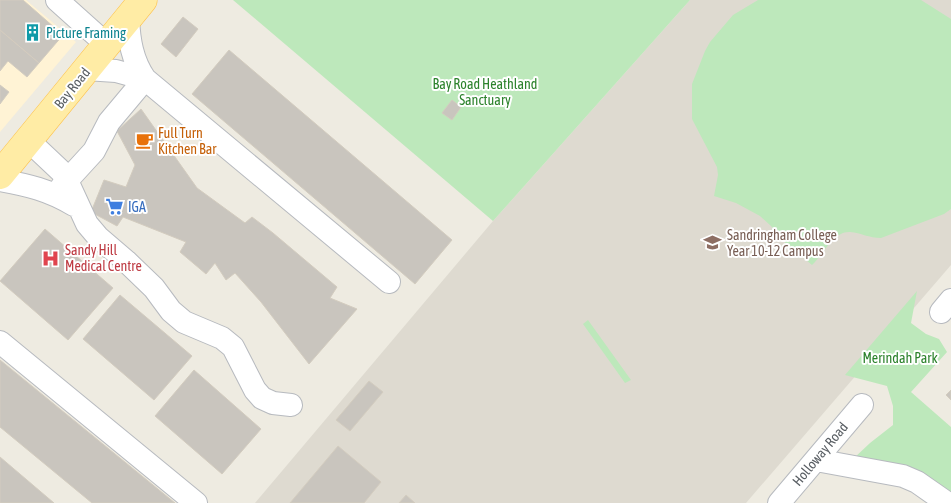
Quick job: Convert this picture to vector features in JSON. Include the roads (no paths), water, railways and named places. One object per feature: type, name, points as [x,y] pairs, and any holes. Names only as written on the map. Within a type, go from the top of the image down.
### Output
[{"type":"main road","name":"Bay Road","points":[[0,175],[136,9]]},
{"type":"street","points":[[57,0],[106,44]]},
{"type":"street","points":[[136,9],[128,36],[138,68],[145,79],[390,282]]},
{"type":"street","points":[[86,69],[116,71],[145,79]]},
{"type":"street","points":[[0,180],[22,184],[55,194],[70,191],[110,122],[145,79]]},
{"type":"street","points":[[24,146],[70,191],[87,224],[98,237],[154,288],[171,311],[184,322],[222,338],[233,347],[255,390],[262,398],[273,403],[291,405]]},
{"type":"street","points":[[0,342],[196,503]]},
{"type":"street","name":"Holloway Road","points":[[779,503],[862,405]]},
{"type":"street","points":[[816,460],[903,476],[917,482],[947,503]]},
{"type":"place","name":"Picture Framing","points":[[32,33]]},
{"type":"place","name":"Full Turn Kitchen Bar","points":[[144,141]]},
{"type":"place","name":"IGA","points":[[114,207]]},
{"type":"place","name":"Sandringham College Year 10-12 Campus","points":[[713,243]]},
{"type":"place","name":"Sandy Hill Medical Centre","points":[[51,258]]},
{"type":"park label","name":"Bay Road Heathland Sanctuary","points":[[485,92]]},
{"type":"park label","name":"Merindah Park","points":[[900,358]]}]
